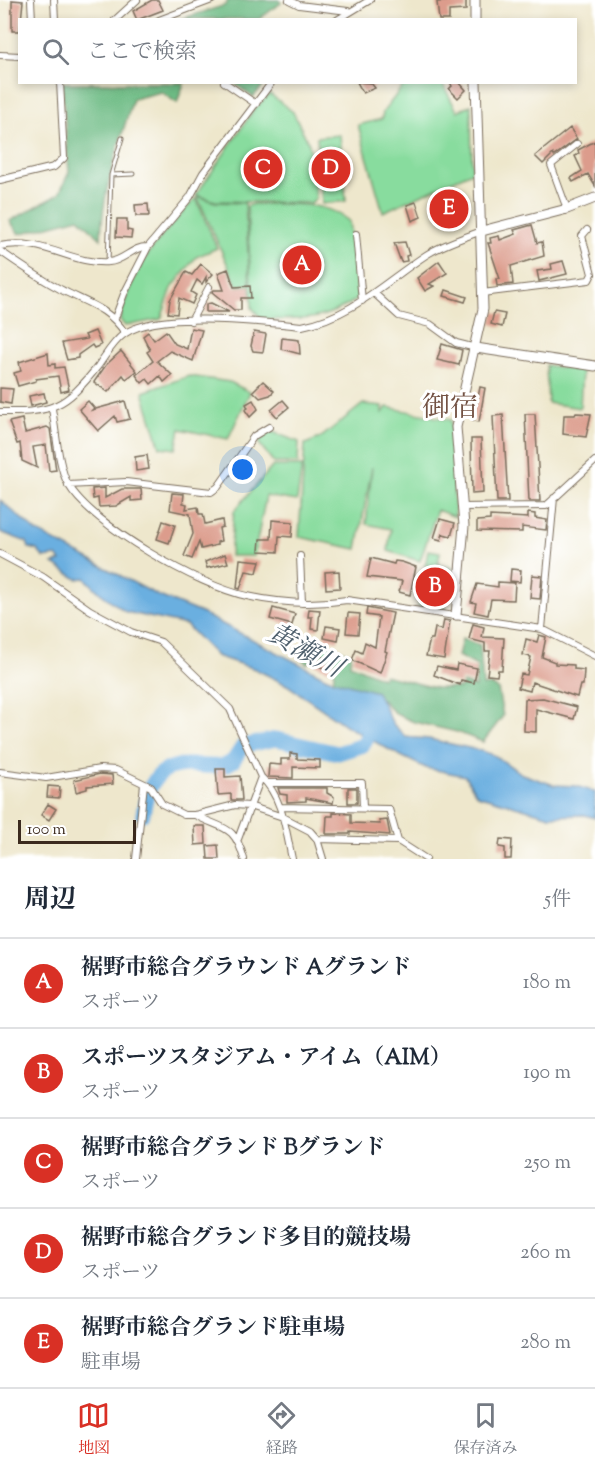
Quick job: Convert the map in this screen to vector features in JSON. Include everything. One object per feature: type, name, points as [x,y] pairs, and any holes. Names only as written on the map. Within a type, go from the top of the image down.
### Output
[{"type":"street","points":[[31,0],[33,18]]},
{"type":"street","points":[[54,0],[55,18]]},
{"type":"street","points":[[117,18],[138,0]]},
{"type":"street","points":[[164,18],[212,0]]},
{"type":"street","points":[[290,0],[300,5],[348,11]]},
{"type":"street","points":[[339,18],[370,0]]},
{"type":"street","points":[[475,0],[475,18]]},
{"type":"street","points":[[0,55],[18,56]]},
{"type":"street","points":[[0,180],[54,167],[64,158],[60,84]]},
{"type":"street","points":[[227,84],[255,104]]},
{"type":"street","points":[[115,318],[124,294],[148,247],[190,197],[203,173],[270,84]]},
{"type":"street","points":[[456,615],[464,537],[456,427],[481,326],[482,231],[476,84]]},
{"type":"street","points":[[567,209],[551,165],[577,144]]},
{"type":"street","points":[[0,412],[52,409],[72,396],[125,333],[145,326],[191,321],[227,320],[302,326],[336,317],[428,254],[482,231],[567,209],[595,198]]},
{"type":"street","points":[[482,293],[589,280],[592,274],[582,236],[587,230]]},
{"type":"street","points":[[356,234],[362,301]]},
{"type":"street","points":[[0,246],[35,244],[108,262],[140,247],[148,247]]},
{"type":"street","points":[[0,251],[30,272],[115,318],[125,333]]},
{"type":"street","points":[[191,321],[209,286]]},
{"type":"street","points":[[374,293],[399,316],[430,324],[456,343],[595,366]]},
{"type":"street","points":[[52,409],[68,485],[95,513],[148,552],[228,591],[248,597],[302,603],[323,604],[347,600],[542,629],[595,656]]},
{"type":"street","points":[[68,485],[126,482],[211,492],[218,487],[254,436],[269,427]]},
{"type":"street","points":[[462,507],[546,506],[595,461]]},
{"type":"street","points":[[542,629],[554,498]]},
{"type":"street","points":[[0,554],[43,577],[90,610],[131,632],[161,642],[230,709],[261,777],[267,783],[280,807],[292,859]]},
{"type":"street","points":[[300,556],[302,603]]},
{"type":"street","points":[[0,772],[46,778],[100,769],[116,770],[147,785],[162,804],[171,811],[195,815],[224,826],[238,839],[244,859]]},
{"type":"street","points":[[238,839],[261,777]]},
{"type":"street","points":[[267,783],[362,783],[363,808]]},
{"type":"street","points":[[136,859],[147,785]]},
{"type":"street","points":[[195,815],[217,807],[249,806],[283,817],[310,831],[317,839],[323,859]]},
{"type":"street","points":[[280,807],[389,809],[398,841]]},
{"type":"street","points":[[317,839],[398,841],[426,859]]},
{"type":"lane","points":[[108,262],[111,175],[122,138]]},
{"type":"lane","points":[[111,175],[133,174]]},
{"type":"green space","points":[[228,0],[280,0],[281,3],[260,18],[184,18],[226,5]]},
{"type":"green space","points":[[62,84],[184,84],[177,103],[161,92],[133,99],[108,185],[101,239],[79,218],[19,234],[10,221],[59,194],[69,172]]},
{"type":"green space","points":[[235,84],[265,84],[253,97]]},
{"type":"green space","points":[[404,84],[443,84],[457,111],[471,105],[472,172],[383,212],[358,125],[382,119],[383,112]]},
{"type":"green space","points":[[270,94],[293,112],[309,144],[316,198],[311,203],[215,201],[196,195],[255,108]]},
{"type":"green space","points":[[340,135],[346,201],[322,204],[317,137]]},
{"type":"green space","points":[[197,196],[215,202],[245,203],[250,285],[237,286]]},
{"type":"green space","points":[[196,198],[217,248],[196,257],[172,288],[161,319],[125,326],[120,320],[125,301],[140,268],[170,226]]},
{"type":"green space","points":[[253,204],[316,206],[339,214],[349,221],[358,299],[322,316],[290,320],[262,319],[252,308],[247,206]]},
{"type":"green space","points":[[546,365],[582,371],[580,408],[548,403]]},
{"type":"green space","points":[[189,376],[230,382],[250,392],[228,439],[180,429],[176,449],[160,447],[143,392]]},
{"type":"green space","points":[[363,404],[383,406],[382,414],[387,407],[451,420],[455,517],[437,510],[420,561],[388,551],[391,529],[366,524],[372,467],[357,549],[299,537],[305,444],[320,438]]},
{"type":"green space","points":[[270,431],[299,442],[298,463],[274,463],[258,442]]},
{"type":"green space","points":[[273,466],[302,466],[297,501],[266,496],[254,556],[230,556],[234,511]]},
{"type":"green space","points":[[428,550],[440,552],[438,565],[452,568],[444,611],[418,606]]},
{"type":"green space","points":[[462,639],[480,645],[483,686],[490,685],[498,689],[503,716],[483,742],[457,732],[414,722],[396,714],[381,699],[333,683],[335,661],[316,655],[307,664],[296,654],[326,644],[351,654],[350,664],[382,678],[384,675],[436,688],[461,688],[463,683],[475,687],[477,666],[458,656]]},
{"type":"water","points":[[0,500],[37,532],[159,596],[201,613],[327,678],[377,692],[393,724],[406,737],[429,739],[478,750],[494,755],[522,774],[554,785],[576,786],[595,792],[595,818],[585,815],[550,816],[477,795],[465,776],[426,768],[399,755],[348,727],[287,685],[255,669],[216,656],[186,625],[126,612],[100,593],[85,578],[77,579],[53,564],[61,561],[57,556],[44,558],[37,550],[29,548],[27,542],[0,532]]},
{"type":"building","points":[[12,0],[23,1],[21,18],[18,18],[18,31],[12,31]]},
{"type":"building","points":[[152,0],[158,0],[163,10],[142,18],[136,18],[133,11]]},
{"type":"building","points":[[466,0],[466,10],[449,11],[449,18],[439,18],[437,2]]},
{"type":"building","points":[[358,84],[372,84],[375,88],[363,93]]},
{"type":"building","points":[[451,84],[461,84],[466,90],[458,98],[449,89]]},
{"type":"building","points":[[570,128],[577,139],[554,156],[553,154],[543,164],[535,156]]},
{"type":"building","points":[[595,141],[595,186],[588,174],[573,182],[571,178],[582,171],[575,156],[579,154],[578,150]]},
{"type":"building","points":[[416,202],[421,217],[412,221],[407,205]]},
{"type":"building","points":[[148,204],[149,216],[136,216],[135,205]]},
{"type":"building","points":[[117,219],[127,219],[127,230],[132,231],[131,238],[116,237]]},
{"type":"building","points":[[532,225],[537,243],[542,242],[544,256],[511,266],[513,284],[497,286],[496,279],[500,279],[488,243],[491,243],[490,238],[499,236],[500,240],[516,234],[514,230]]},
{"type":"building","points":[[405,242],[409,255],[406,256],[407,261],[401,262],[394,243]]},
{"type":"building","points":[[439,261],[447,273],[429,284],[434,286],[425,291],[417,278]]},
{"type":"building","points":[[563,261],[567,274],[539,281],[537,271],[552,269],[551,264]]},
{"type":"building","points":[[201,264],[213,274],[206,282],[206,277],[202,284],[197,280],[191,292],[196,295],[192,304],[179,298],[177,314],[168,313],[170,300],[186,272],[192,275]]},
{"type":"building","points":[[228,269],[234,287],[250,286],[251,298],[241,298],[241,310],[234,310],[212,292],[224,290],[218,273]]},
{"type":"building","points":[[446,290],[467,297],[465,302],[444,296]]},
{"type":"building","points":[[211,303],[229,312],[206,312],[206,304]]},
{"type":"building","points":[[494,312],[505,314],[502,327],[491,324]]},
{"type":"building","points":[[191,328],[202,330],[193,361],[170,351],[157,361],[172,375],[164,382],[160,376],[151,384],[147,379],[142,383],[136,375],[153,361],[147,352],[150,350],[143,336],[148,332],[154,340],[166,331],[175,344],[187,349]]},
{"type":"building","points":[[95,331],[101,345],[94,348],[92,345],[78,355],[78,358],[67,360],[62,343],[87,339],[85,335]]},
{"type":"building","points":[[254,332],[266,334],[263,352],[253,351],[251,346]]},
{"type":"building","points":[[282,338],[299,340],[300,354],[281,349]]},
{"type":"building","points":[[442,344],[462,350],[459,365],[437,360]]},
{"type":"building","points":[[121,351],[137,371],[126,379],[123,375],[108,392],[94,382],[106,365]]},
{"type":"building","points":[[48,353],[49,365],[55,364],[55,368],[64,367],[69,390],[61,392],[58,376],[36,379],[36,381],[18,386],[14,373],[21,371],[19,362]]},
{"type":"building","points":[[263,381],[274,391],[260,398],[253,391]]},
{"type":"building","points":[[480,387],[485,388],[479,422],[473,421],[474,417],[468,416],[471,402],[477,403]]},
{"type":"building","points":[[0,388],[13,389],[11,404],[0,402]]},
{"type":"building","points":[[44,393],[46,402],[31,406],[29,396]]},
{"type":"building","points":[[253,400],[258,409],[250,417],[245,410],[248,408],[246,404]]},
{"type":"building","points":[[283,400],[289,407],[277,417],[271,410]]},
{"type":"building","points":[[88,401],[94,408],[92,410],[125,401],[130,419],[117,422],[115,416],[98,431],[79,409]]},
{"type":"building","points":[[576,413],[591,414],[586,437],[563,434],[564,415],[575,415]]},
{"type":"building","points":[[525,414],[535,414],[540,501],[529,501]]},
{"type":"building","points":[[503,415],[508,501],[497,501],[493,416]]},
{"type":"building","points":[[22,419],[25,433],[47,427],[50,429],[56,470],[49,471],[46,445],[33,447],[37,468],[22,461],[20,443],[17,444],[9,422]]},
{"type":"building","points":[[471,439],[481,439],[483,493],[472,494]]},
{"type":"building","points":[[147,455],[149,469],[136,471],[135,457]]},
{"type":"building","points":[[105,488],[105,498],[122,489],[141,489],[142,500],[131,501],[131,497],[116,506],[99,507],[98,498],[93,499],[92,489]]},
{"type":"building","points":[[172,493],[184,494],[183,503],[187,504],[186,509],[198,507],[199,514],[203,514],[205,524],[222,520],[223,527],[219,528],[221,541],[217,542],[217,545],[201,549],[199,542],[192,559],[184,556],[193,534],[190,514],[170,510]]},
{"type":"building","points":[[528,513],[535,514],[535,518],[547,520],[546,530],[522,527],[522,532],[477,531],[477,521],[490,520],[490,516],[528,518]]},
{"type":"building","points":[[440,519],[455,523],[451,536],[443,534],[441,540],[434,538]]},
{"type":"building","points":[[272,520],[293,522],[292,537],[279,536],[278,552],[259,551],[260,539],[271,539]]},
{"type":"building","points":[[163,521],[175,525],[169,543],[157,539]]},
{"type":"building","points":[[225,554],[228,563],[207,568],[205,562]]},
{"type":"building","points":[[371,558],[394,564],[395,561],[402,562],[416,567],[410,595],[399,592],[402,581],[367,577]]},
{"type":"building","points":[[240,559],[260,561],[257,573],[246,571],[240,589],[237,588]]},
{"type":"building","points":[[511,569],[521,570],[520,582],[510,581]]},
{"type":"building","points":[[339,571],[340,588],[326,589],[325,572]]},
{"type":"building","points":[[532,575],[542,576],[540,599],[530,598]]},
{"type":"building","points":[[498,582],[515,583],[514,600],[491,599],[488,615],[474,612],[476,603],[471,602],[477,584],[498,587]]},
{"type":"building","points":[[273,608],[295,614],[292,625],[270,619]]},
{"type":"building","points":[[367,608],[393,613],[385,651],[387,652],[380,673],[352,660],[356,650],[362,653],[365,642],[375,647],[379,617],[366,615]]},
{"type":"building","points":[[309,609],[320,610],[318,630],[311,629],[312,617],[308,617]]},
{"type":"building","points":[[348,613],[360,614],[358,634],[346,633]]},
{"type":"building","points":[[444,620],[450,621],[444,659],[426,656],[435,628],[442,630]]},
{"type":"building","points":[[473,624],[484,627],[482,637],[504,638],[502,670],[498,670],[497,676],[487,675],[490,651],[485,651],[485,643],[469,639]]},
{"type":"building","points":[[326,626],[340,628],[338,641],[324,638]]},
{"type":"building","points":[[539,635],[546,637],[542,657],[555,664],[574,665],[574,669],[584,670],[583,685],[580,685],[577,697],[532,682],[530,691],[518,688],[521,674],[527,675],[531,657],[523,655],[526,639],[537,642]]},
{"type":"building","points":[[318,655],[332,661],[328,670],[314,664]]},
{"type":"building","points":[[457,664],[477,668],[474,683],[461,680],[460,685],[434,675],[437,666],[456,670]]},
{"type":"building","points":[[543,698],[577,707],[574,719],[536,709],[536,732],[524,731],[525,699]]},
{"type":"building","points":[[290,753],[297,754],[297,759],[320,760],[320,768],[293,767],[293,778],[268,777],[269,764],[281,765],[281,759],[290,759]]},
{"type":"building","points":[[216,769],[225,769],[225,777],[240,776],[242,800],[231,800],[231,794],[218,795]]},
{"type":"building","points":[[100,774],[112,775],[113,784],[87,786],[87,789],[76,792],[74,780]]},
{"type":"building","points":[[48,786],[60,787],[59,798],[47,797]]},
{"type":"building","points":[[278,788],[327,788],[327,793],[334,797],[333,803],[306,798],[306,801],[287,802],[287,795],[280,794]]},
{"type":"building","points":[[348,788],[357,788],[357,803],[348,803]]},
{"type":"building","points":[[48,804],[56,809],[49,820],[41,815]]},
{"type":"building","points":[[333,813],[351,814],[351,823],[380,824],[379,821],[387,820],[390,835],[350,832],[350,834],[326,834],[327,816],[333,816]]},
{"type":"building","points":[[194,826],[205,826],[206,844],[195,845]]},
{"type":"building","points":[[500,839],[512,840],[511,859],[505,859],[505,848],[499,847]]},
{"type":"building","points":[[218,845],[219,859],[208,859],[207,846]]},
{"type":"waterway","points":[[143,814],[147,795],[155,779],[168,769],[189,765],[226,765],[233,761],[243,746],[276,739],[338,753],[363,745],[376,722]]},
{"type":"place","name":"裾野市総合グランド Bグランド","points":[[263,169]]},
{"type":"place","name":"裾野市総合グランド多目的競技場","points":[[331,169]]},
{"type":"place","name":"裾野市総合グランド駐車場","points":[[449,209]]},
{"type":"place","name":"裾野市総合グラウンド Aグランド","points":[[302,265]]},
{"type":"place","name":"スポーツスタジアム・アイム（AIM）","points":[[435,587]]},
{"type":"district","name":"御宿","points":[[450,409]]},
{"type":"water label","name":"黄瀬川","points":[[304,652]]}]
